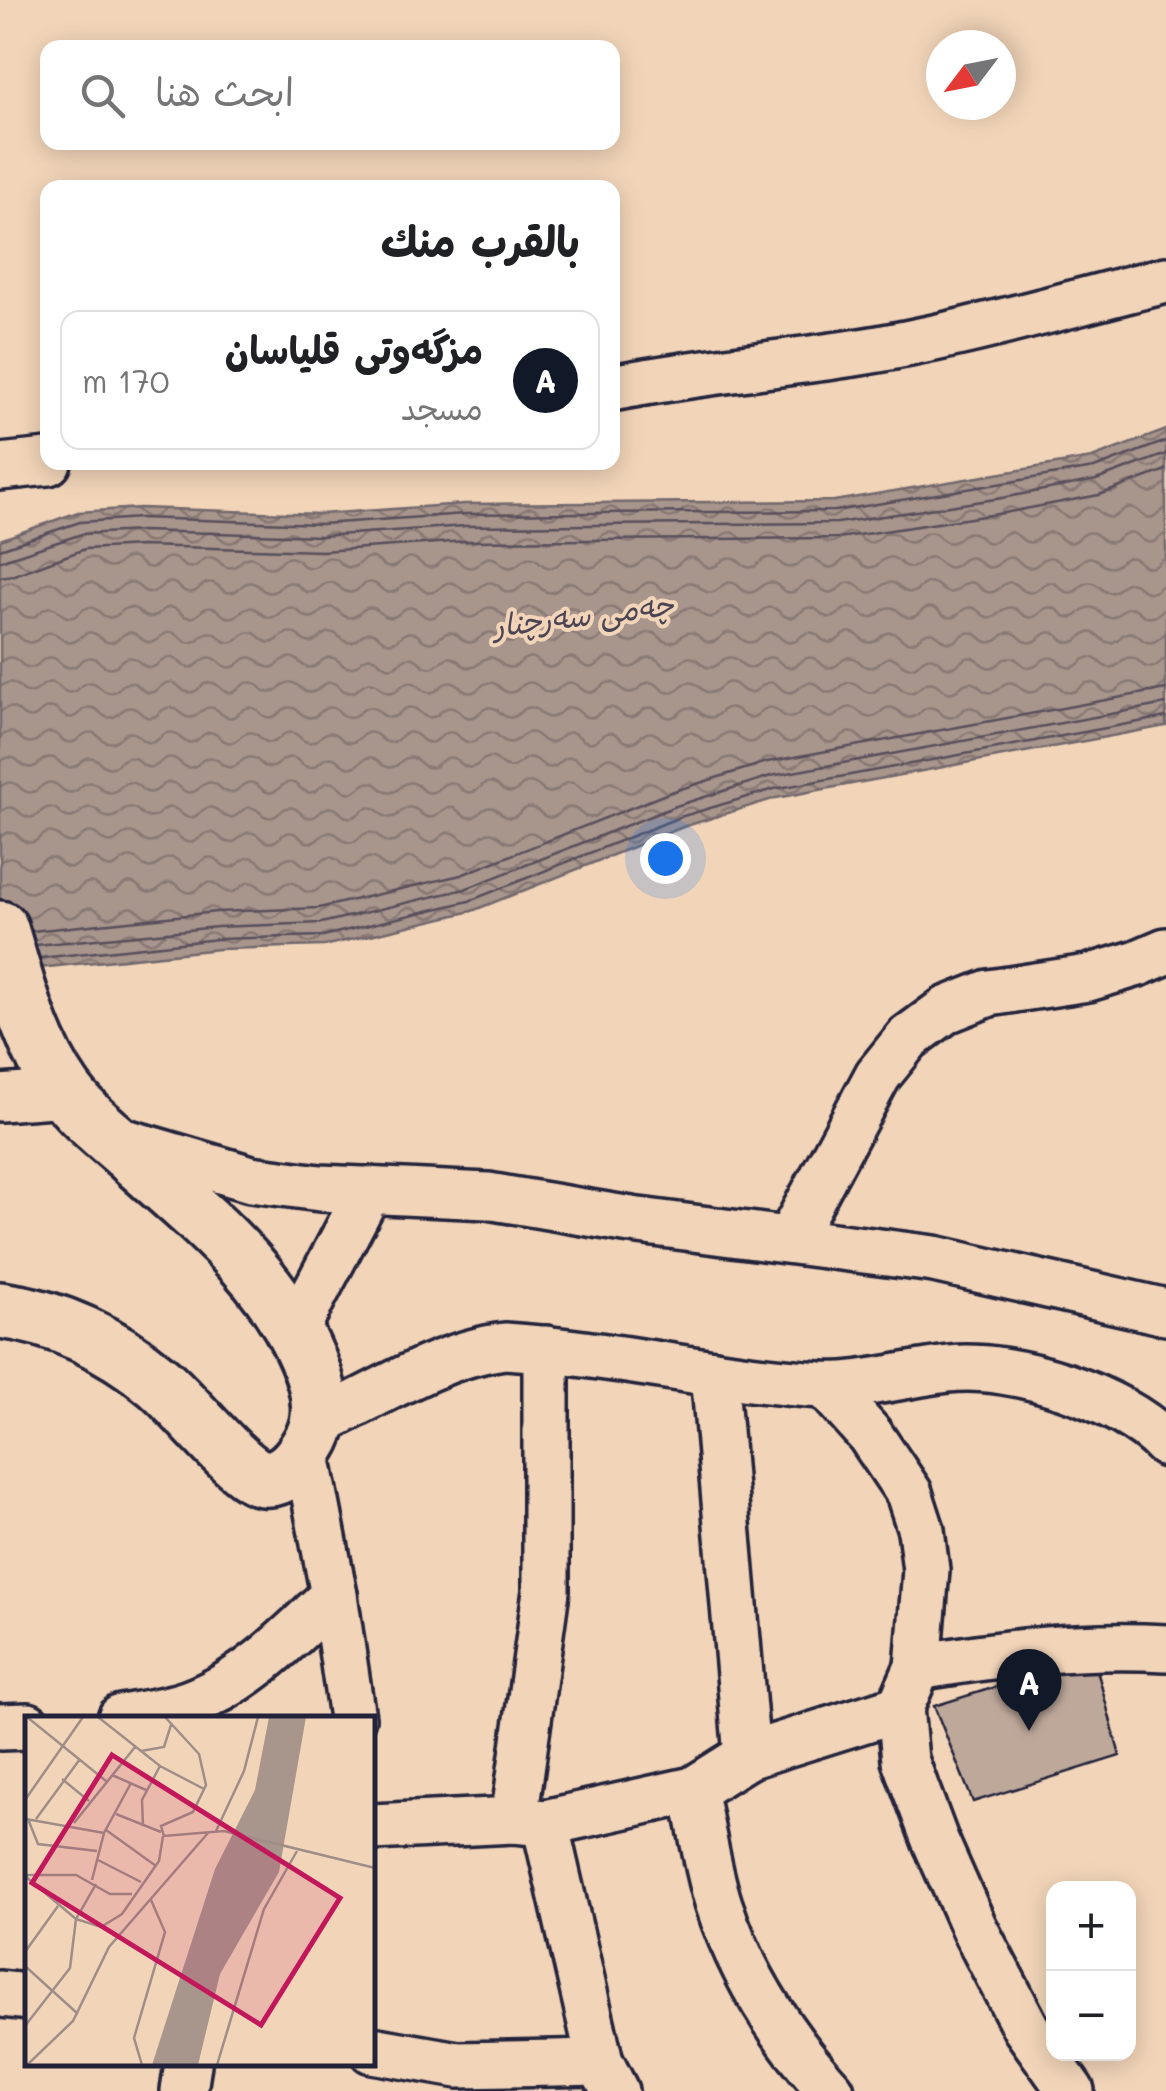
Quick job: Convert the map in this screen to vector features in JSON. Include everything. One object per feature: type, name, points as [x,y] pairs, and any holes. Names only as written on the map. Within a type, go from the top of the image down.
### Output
[{"type":"main road","points":[[0,929],[28,1024],[66,1093],[247,1263],[276,1299],[295,1331],[315,1379],[319,1398],[312,1436],[284,1473],[269,1478],[252,1474],[231,1458],[158,1382],[123,1356],[63,1326],[0,1310]]},
{"type":"street","points":[[620,386],[925,340],[1166,280]]},
{"type":"street","points":[[0,467],[40,463]]},
{"type":"street","points":[[790,1240],[878,1075],[908,1038],[946,1010],[989,993],[1088,978],[1166,951]]},
{"type":"street","points":[[0,1098],[66,1093]]},
{"type":"street","points":[[110,1137],[250,1178],[320,1188],[488,1196],[631,1220],[934,1258],[1166,1312]]},
{"type":"street","points":[[295,1331],[369,1190]]},
{"type":"street","points":[[352,1716],[312,1436],[452,1358],[505,1346],[546,1349],[826,1386],[955,1368],[1006,1372],[1055,1384],[1110,1406],[1152,1428],[1166,1444]]},
{"type":"street","points":[[384,2065],[607,2076],[529,1821],[546,1591],[546,1349]]},
{"type":"street","points":[[714,1373],[747,1756]]},
{"type":"street","points":[[826,1386],[870,1435],[909,1493],[922,1530],[926,1570],[918,1667],[900,1708],[905,1760],[950,1875],[1026,2028],[1072,2091]]},
{"type":"street","points":[[132,1716],[170,1709],[212,1693],[262,1660],[334,1595]]},
{"type":"street","points":[[918,1667],[1015,1651],[1104,1645],[1166,1648]]},
{"type":"street","points":[[375,1826],[529,1821],[693,1790],[747,1756],[900,1708]]},
{"type":"street","points":[[693,1790],[718,1900],[736,1951],[761,1998],[830,2091]]},
{"type":"street","points":[[0,1994],[25,1997]]},
{"type":"street","points":[[184,2091],[188,2066]]},
{"type":"water","name":"چەمی سەرچنار","points":[[1166,430],[1166,726],[776,798],[683,827],[472,911],[324,946],[219,949],[0,972],[0,540],[78,512],[140,508],[321,514],[464,504],[834,501],[1092,458]]},
{"type":"building","points":[[1070,1664],[1096,1666],[1120,1756],[973,1802],[934,1706]]},
{"type":"place","name":"مزگەوتی قلیاسان","points":[[1029,1731]]}]
